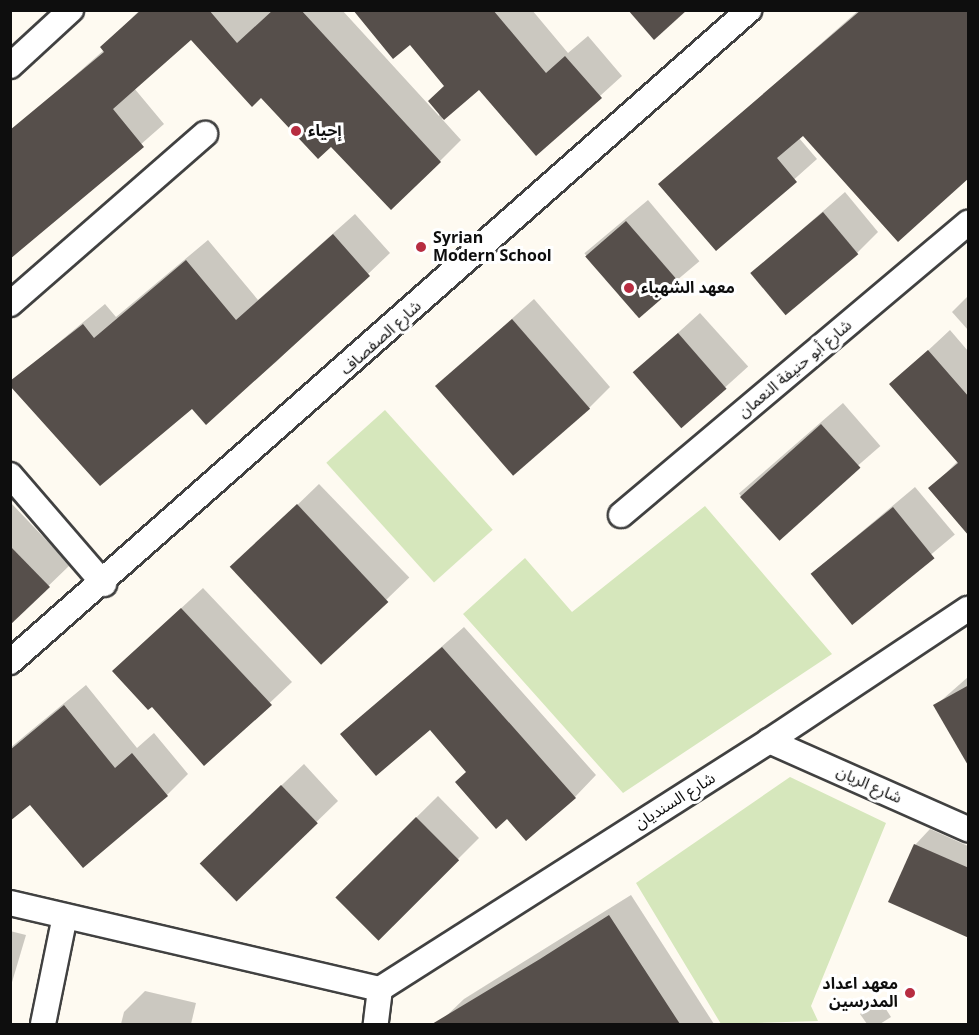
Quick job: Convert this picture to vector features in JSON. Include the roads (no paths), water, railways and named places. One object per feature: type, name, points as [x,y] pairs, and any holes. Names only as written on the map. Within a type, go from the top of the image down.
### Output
[{"type":"street","name":"شارع الصفصاف","points":[[10,663],[104,584],[748,10]]},
{"type":"street","points":[[10,66],[63,13]]},
{"type":"street","points":[[10,304],[205,134]]},
{"type":"street","name":"شارع أبو حنيفة النعمان","points":[[621,516],[969,223]]},
{"type":"street","points":[[10,475],[104,584]]},
{"type":"street","name":"شارع السنديان","points":[[380,989],[769,741],[969,609]]},
{"type":"street","name":"شارع الريان","points":[[769,741],[969,829]]},
{"type":"street","points":[[10,903],[380,989],[376,1024]]},
{"type":"street","points":[[43,1024],[65,916]]},
{"type":"place","name":"إحياء","points":[[296,131]]},
{"type":"place","name":"Syrian Modern School","points":[[421,247]]},
{"type":"place","name":"معهد الشهباء","points":[[629,288]]},
{"type":"place","name":"معهد اعداد المدرسين","points":[[910,993]]}]
